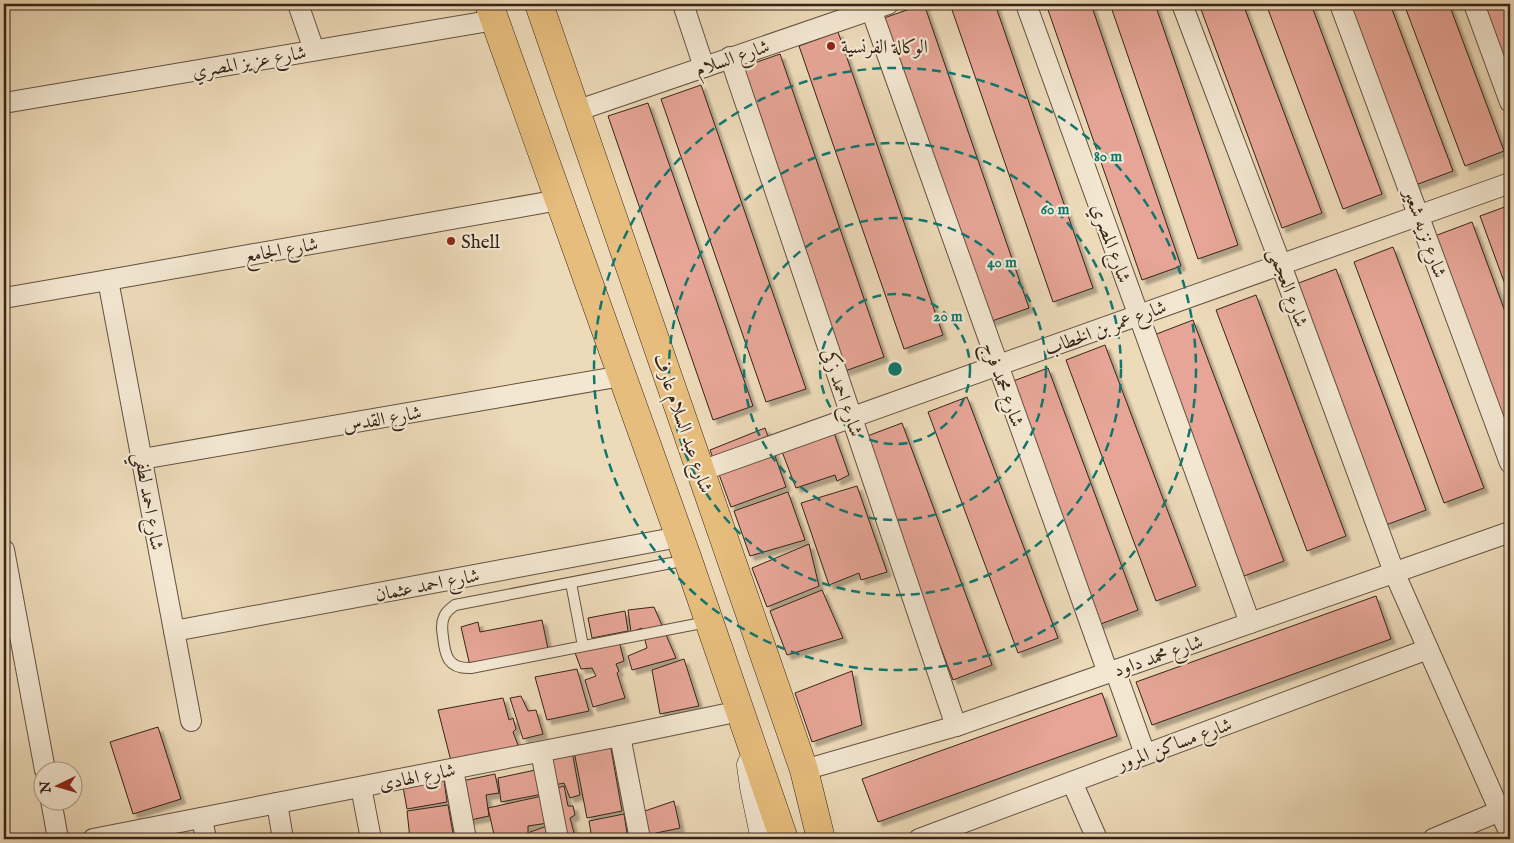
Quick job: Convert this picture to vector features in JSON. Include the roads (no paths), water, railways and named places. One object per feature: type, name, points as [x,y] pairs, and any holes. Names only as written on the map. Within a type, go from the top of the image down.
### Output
[{"type":"main road","name":"شارع عبد السلام عارف","points":[[539,4],[804,770],[836,839]]},
{"type":"main road","points":[[492,12],[749,736],[765,839]]},
{"type":"main road","points":[[804,770],[821,839]]},
{"type":"street","points":[[298,4],[314,50]]},
{"type":"street","points":[[682,4],[704,67]]},
{"type":"street","name":"شارع المصري","points":[[1026,4],[1250,623]]},
{"type":"street","name":"شارع العجمى","points":[[1182,4],[1394,572],[1510,831]]},
{"type":"street","name":"شارع نزيه شعير","points":[[1340,4],[1420,215],[1510,463]]},
{"type":"street","points":[[1474,4],[1510,102]]},
{"type":"street","name":"شارع السلام","points":[[576,111],[704,67],[837,12],[879,7]]},
{"type":"street","name":"شارع محمد فرج","points":[[879,7],[998,365],[1111,672],[1144,754]]},
{"type":"street","name":"شارع عزيز المصري","points":[[4,103],[314,50],[492,12]]},
{"type":"street","name":"شارع احمد زكى","points":[[730,57],[956,726]]},
{"type":"street","name":"شارع عمر بن الخطاب","points":[[701,471],[1510,184]]},
{"type":"street","name":"شارع الجامع","points":[[4,298],[559,200]]},
{"type":"street","name":"شارع احمد لطفي","points":[[108,280],[191,721]]},
{"type":"street","name":"شارع القدس","points":[[142,459],[622,376]]},
{"type":"street","name":"شارع محمد داود","points":[[804,770],[956,726],[1510,532]]},
{"type":"street","name":"شارع احمد عثمان","points":[[174,631],[684,549]]},
{"type":"street","points":[[4,550],[43,760]]},
{"type":"street","name":"شارع مساكن المرور","points":[[919,839],[1428,649]]},
{"type":"street","name":"شارع الهادى","points":[[100,839],[740,711]]},
{"type":"street","points":[[620,736],[640,839]]},
{"type":"street","points":[[541,752],[558,839]]},
{"type":"street","points":[[453,769],[466,839]]},
{"type":"street","points":[[1072,782],[1097,839]]},
{"type":"street","points":[[360,787],[370,839]]},
{"type":"street","points":[[277,803],[283,839]]},
{"type":"street","points":[[52,810],[58,839]]},
{"type":"street","points":[[1434,839],[1500,811]]},
{"type":"street","points":[[202,818],[206,839]]},
{"type":"lane","points":[[684,549],[572,583],[455,605],[444,615],[442,622],[445,652],[455,666],[462,669],[471,668],[709,621]]},
{"type":"lane","points":[[572,583],[583,646]]},
{"type":"place","name":"الوكالة الفرنسية","points":[[831,46]]},
{"type":"place","name":"Shell","points":[[451,241]]}]
